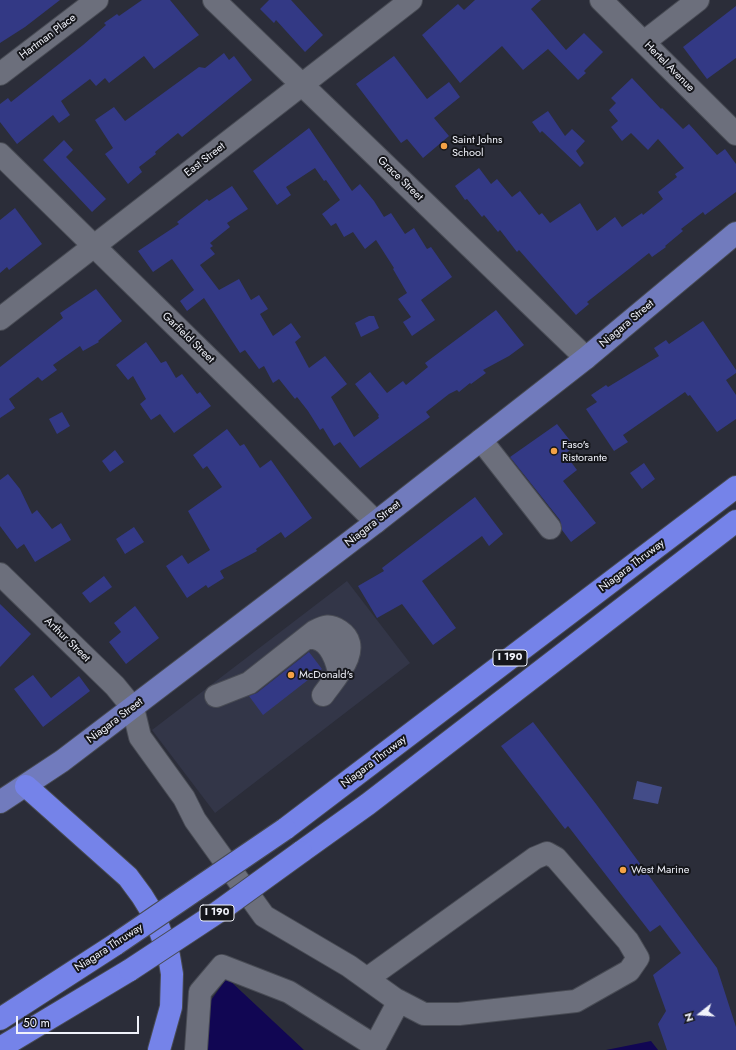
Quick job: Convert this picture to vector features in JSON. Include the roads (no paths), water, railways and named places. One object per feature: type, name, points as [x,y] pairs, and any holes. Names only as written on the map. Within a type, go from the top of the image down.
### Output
[{"type":"highway","name":"Niagara Thruway","points":[[0,1019],[116,944],[285,829],[736,487]]},
{"type":"highway","name":"I 190","points":[[0,1048],[130,970],[218,912],[374,799],[736,521]]},
{"type":"highway","points":[[26,786],[128,877],[155,917],[169,956],[172,974],[171,1006],[159,1050]]},
{"type":"main road","name":"Niagara Street","points":[[0,802],[26,786],[133,708],[376,522],[586,358],[736,233]]},
{"type":"street","name":"Hartman Place","points":[[0,74],[97,0]]},
{"type":"street","name":"Grace Street","points":[[214,0],[586,358]]},
{"type":"street","name":"East Street","points":[[0,319],[411,0]]},
{"type":"street","name":"Hertel Avenue","points":[[601,0],[736,134]]},
{"type":"street","points":[[644,42],[698,0]]},
{"type":"street","name":"Garfield Street","points":[[0,154],[376,522]]},
{"type":"street","points":[[481,440],[550,528]]},
{"type":"street","name":"Arthur Street","points":[[0,574],[115,686],[133,708]]},
{"type":"street","points":[[216,696],[249,682],[306,638],[326,626],[335,627],[344,633],[350,649],[349,658],[323,695]]},
{"type":"street","points":[[133,708],[140,737],[184,798],[195,820],[264,916],[368,978],[399,1001],[424,1014],[459,1014],[576,1001],[629,971],[638,958],[628,941],[562,864],[547,853],[535,858],[368,978]]},
{"type":"street","points":[[196,1050],[200,992],[222,966],[290,992],[375,1046],[399,1001]]},
{"type":"place","name":"Saint Johns School","points":[[444,146]]},
{"type":"place","name":"Faso's Ristorante","points":[[554,451]]},
{"type":"place","name":"McDonald's","points":[[291,675]]},
{"type":"place","name":"West Marine","points":[[623,870]]}]
